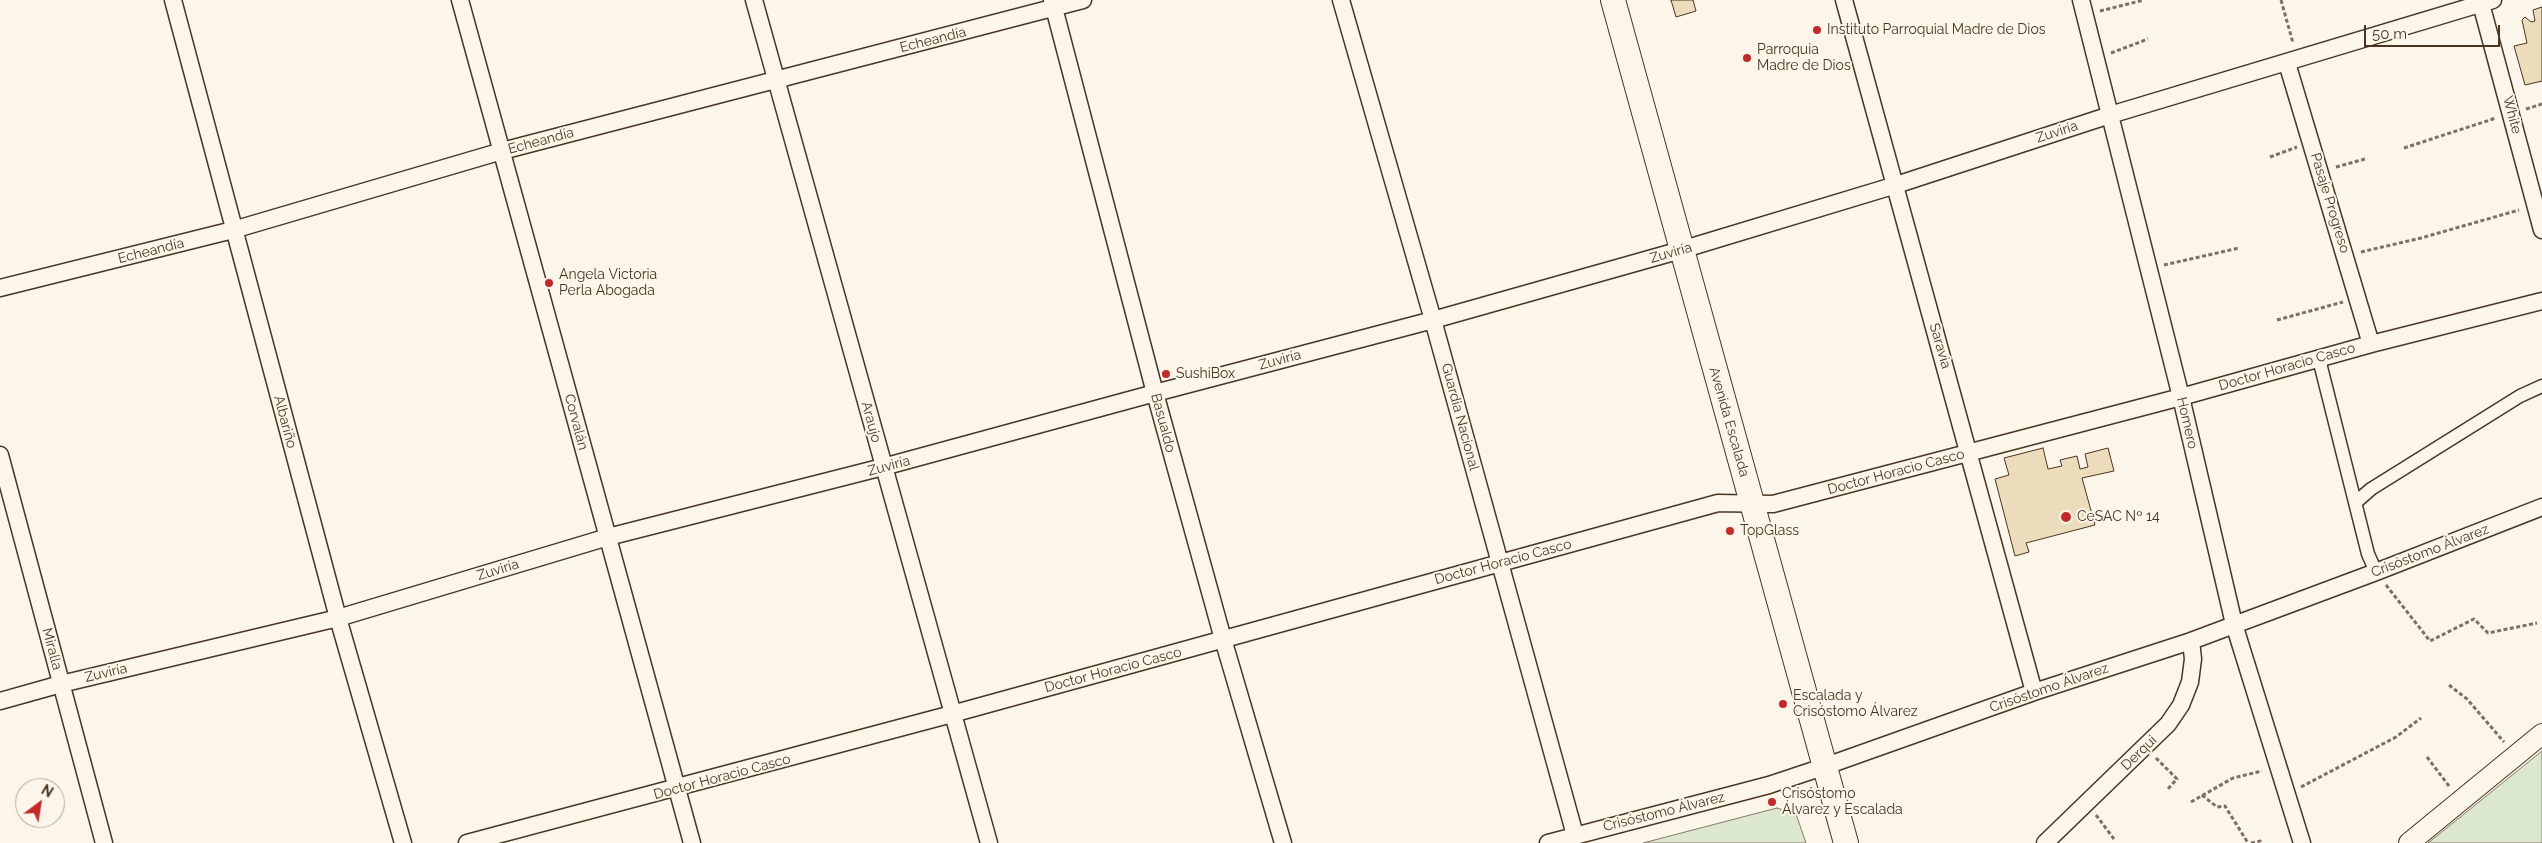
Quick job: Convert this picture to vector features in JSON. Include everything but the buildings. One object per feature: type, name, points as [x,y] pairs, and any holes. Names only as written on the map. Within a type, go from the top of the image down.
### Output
[{"type":"main road","name":"Avenida Escalada","points":[[1613,0],[1846,843]]},
{"type":"street","name":"Albariño","points":[[173,0],[338,618],[403,843]]},
{"type":"street","name":"Corvalán","points":[[460,0],[692,843]]},
{"type":"street","name":"Araujo","points":[[754,0],[989,843]]},
{"type":"street","name":"Echeandía","points":[[0,288],[234,230],[502,151],[776,80],[1054,4],[1083,0]]},
{"type":"street","name":"Guardia Nacional","points":[[1341,0],[1433,320],[1575,835]]},
{"type":"street","name":"Saravia","points":[[1844,0],[1970,452],[2034,692]]},
{"type":"street","name":"Zuviría","points":[[0,701],[61,684],[338,618],[608,537],[883,467],[1433,320],[1681,250],[1896,185],[2110,115],[2292,62],[2484,1]]},
{"type":"street","name":"White","points":[[2484,1],[2534,206],[2542,230]]},
{"type":"street","name":"Basualdo","points":[[1054,4],[1155,393],[1223,639],[1283,843]]},
{"type":"street","name":"Homero","points":[[2083,7],[2181,397],[2234,624],[2254,694],[2279,765],[2302,843]]},
{"type":"street","name":"Pasaje Progreso","points":[[2292,62],[2312,142],[2371,344]]},
{"type":"street","name":"Doctor Horacio Casco","points":[[467,843],[676,789],[952,714],[1718,503],[1773,504],[2181,397],[2371,344],[2542,301]]},
{"type":"street","points":[[2319,359],[2368,554],[2376,572]]},
{"type":"street","points":[[2355,503],[2371,489],[2511,401],[2542,386]]},
{"type":"street","name":"Miralla","points":[[0,455],[104,843]]},
{"type":"street","name":"Crisóstomo Álvarez","points":[[1548,843],[1769,785],[1826,766],[2034,692],[2191,641],[2376,572],[2542,507]]},
{"type":"street","name":"Derqui","points":[[2045,843],[2168,724],[2181,705],[2190,682],[2193,659],[2191,641]]},
{"type":"street","points":[[2409,843],[2542,734]]},
{"type":"path","points":[[2083,7],[2144,0]]},
{"type":"path","points":[[2281,0],[2292,62]]},
{"type":"path","points":[[2096,58],[2148,39]]},
{"type":"path","points":[[2404,148],[2512,113]]},
{"type":"path","points":[[2270,157],[2312,142]]},
{"type":"path","points":[[2321,170],[2365,159]]},
{"type":"path","points":[[2345,256],[2421,238],[2534,206]]},
{"type":"path","points":[[2149,269],[2239,248]]},
{"type":"path","points":[[2277,320],[2358,298]]},
{"type":"path","points":[[2376,572],[2430,642],[2474,618],[2488,633],[2537,623]]},
{"type":"path","points":[[2449,685],[2467,699],[2516,756]]},
{"type":"path","points":[[2288,794],[2396,737],[2421,718]]},
{"type":"path","points":[[2145,747],[2177,779],[2167,790]]},
{"type":"path","points":[[2427,756],[2461,801]]},
{"type":"path","points":[[2191,802],[2233,778],[2279,765]]},
{"type":"path","points":[[2202,795],[2217,807],[2225,806],[2250,843],[2260,841],[2261,843]]},
{"type":"path","points":[[2086,803],[2114,839]]},
{"type":"green space","points":[[2542,751],[2542,843],[2428,843],[2443,831]]},
{"type":"green space","points":[[1777,808],[1796,814],[1806,843],[1643,843]]},
{"type":"place","name":"Instituto Parroquial Madre de Dios","points":[[1817,30]]},
{"type":"place","name":"Parroquia Madre de Dios","points":[[1747,58]]},
{"type":"place","name":"Angela Victoria Perla Abogada","points":[[549,283]]},
{"type":"place","name":"SushiBox","points":[[1166,374]]},
{"type":"place","name":"CeSAC Nº 14","points":[[2066,517]]},
{"type":"place","name":"TopGlass","points":[[1730,531]]},
{"type":"place","name":"Escalada y Crisóstomo Álvarez","points":[[1783,704]]},
{"type":"place","name":"Crisóstomo Álvarez y Escalada","points":[[1772,802]]}]
